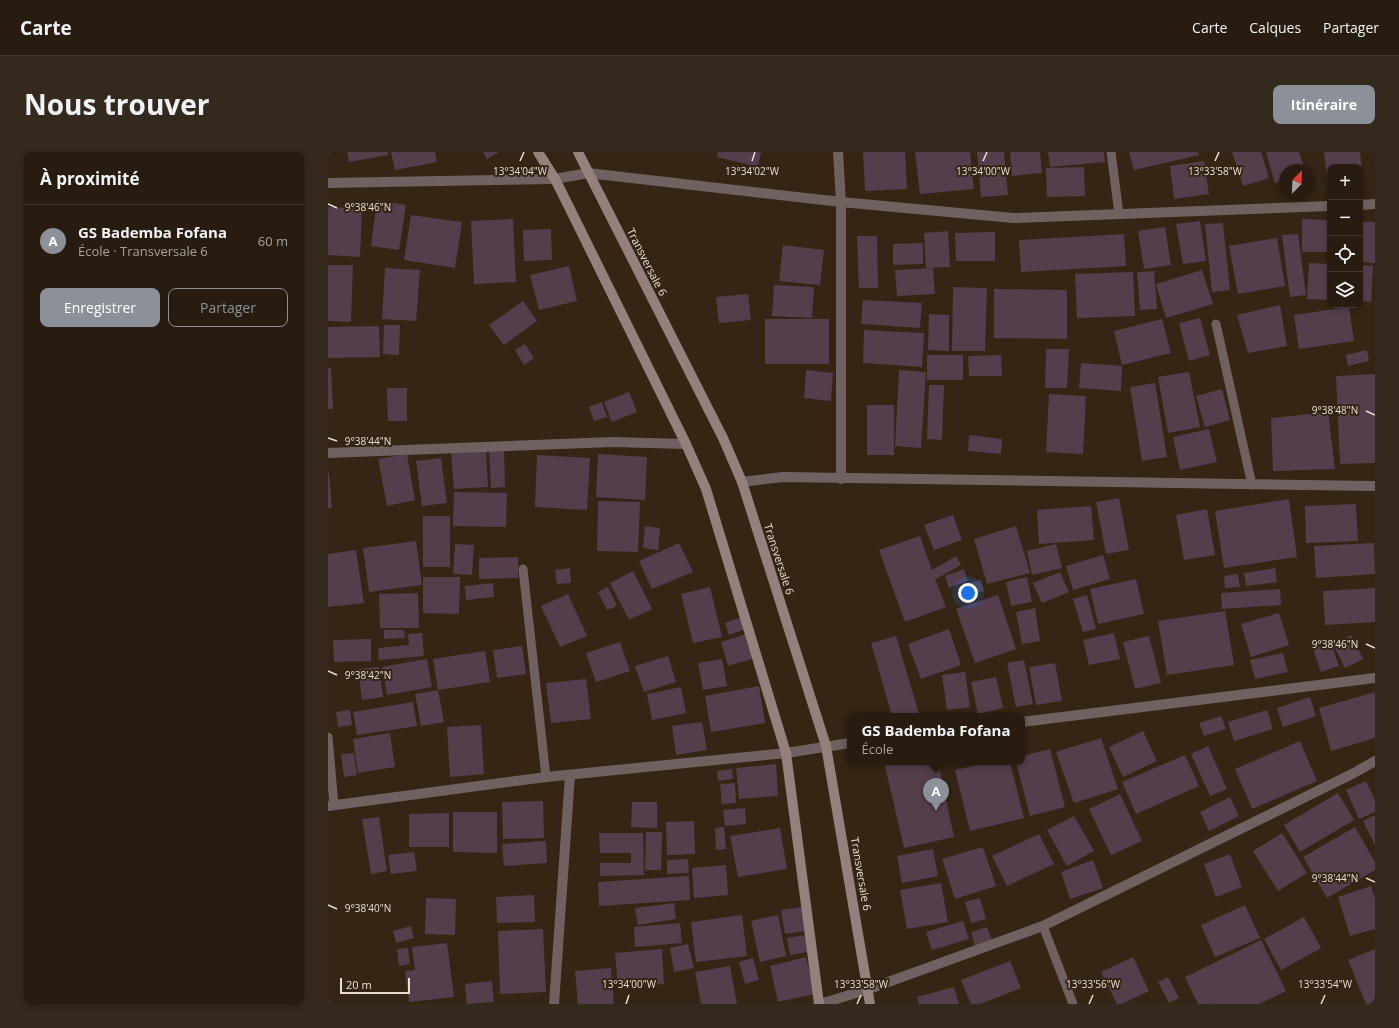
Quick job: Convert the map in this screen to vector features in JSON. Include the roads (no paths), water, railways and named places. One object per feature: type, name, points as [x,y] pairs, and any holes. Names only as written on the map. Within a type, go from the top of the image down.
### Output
[{"type":"main road","points":[[538,152],[555,179],[686,444],[706,489],[786,753],[820,1004]]},
{"type":"main road","name":"Transversale 6","points":[[578,152],[723,438],[742,482],[826,746],[869,989],[870,1004]]},
{"type":"street","points":[[838,152],[841,202],[841,479]]},
{"type":"street","points":[[328,183],[555,179],[588,173],[841,202],[1013,218],[1327,206]]},
{"type":"street","points":[[1363,205],[1375,204]]},
{"type":"street","points":[[328,453],[612,442],[686,444]]},
{"type":"street","points":[[742,482],[783,477],[1375,486]]},
{"type":"street","points":[[1025,722],[1375,678]]},
{"type":"street","points":[[331,806],[546,777],[786,753],[847,743]]},
{"type":"street","points":[[820,1004],[869,989],[1043,926],[1354,773],[1375,761]]},
{"type":"street","points":[[554,1004],[570,775]]},
{"type":"lane","points":[[1111,152],[1119,214]]},
{"type":"lane","points":[[1216,324],[1252,485]]},
{"type":"lane","points":[[522,569],[546,777]]},
{"type":"lane","points":[[328,737],[331,806]]},
{"type":"lane","points":[[1043,926],[1073,1004]]},
{"type":"place","name":"GS Bademba Fofana","points":[[936,811]]}]
